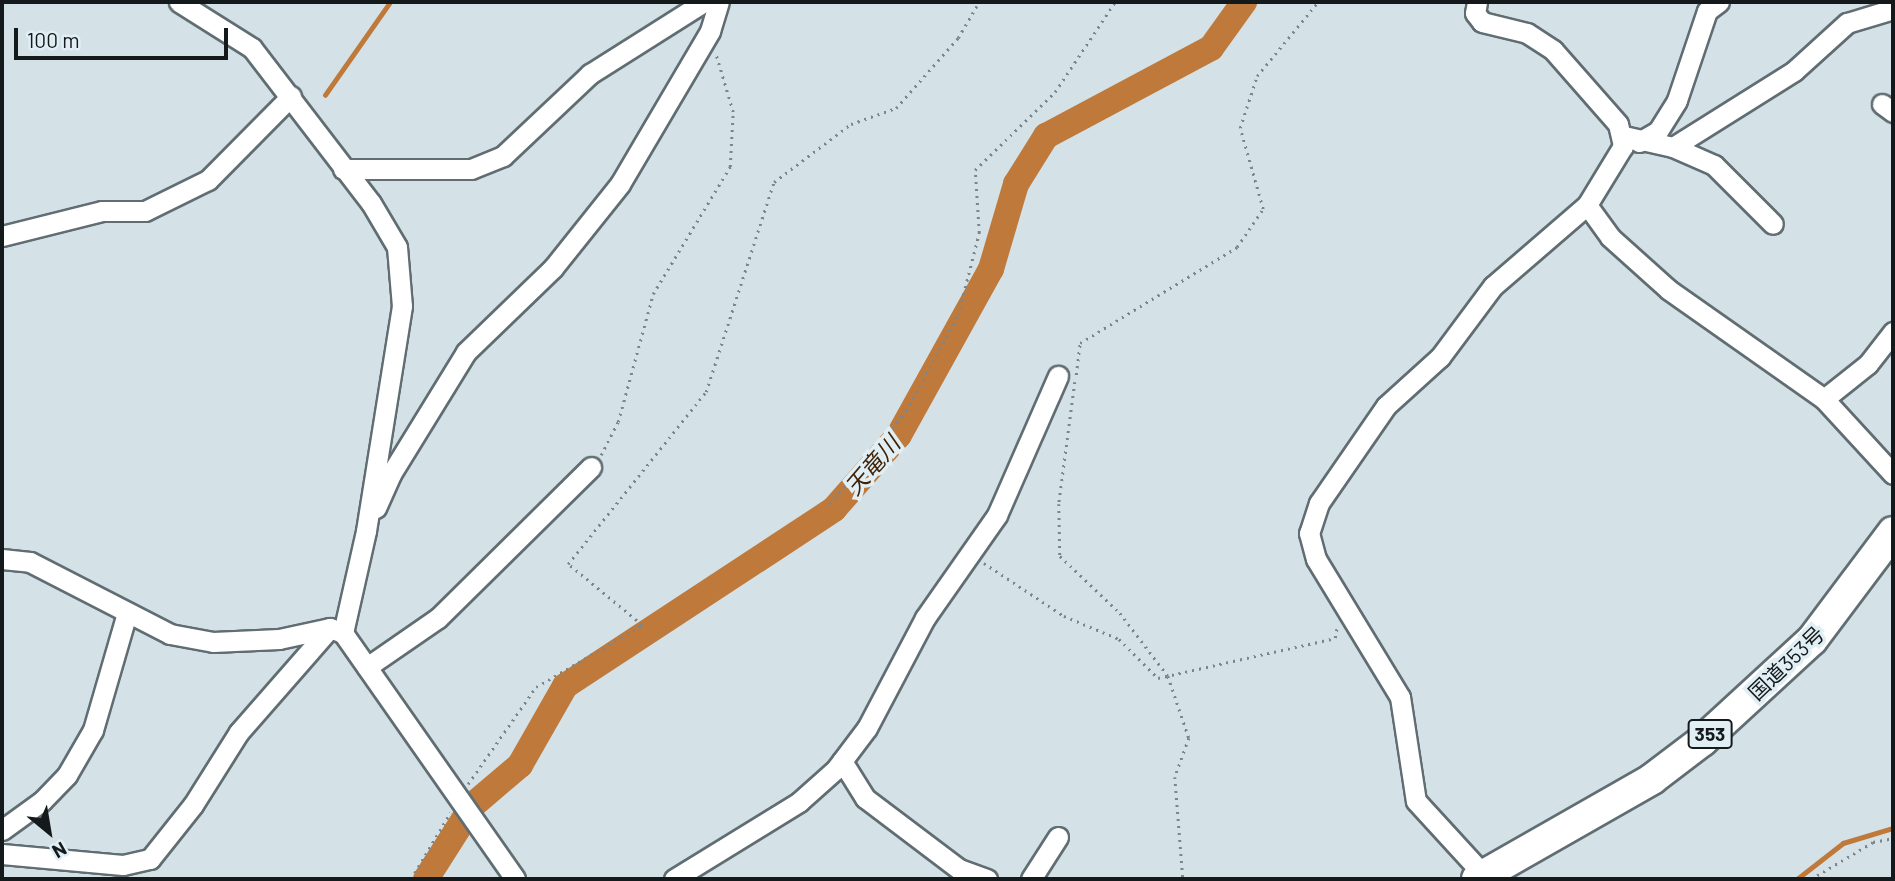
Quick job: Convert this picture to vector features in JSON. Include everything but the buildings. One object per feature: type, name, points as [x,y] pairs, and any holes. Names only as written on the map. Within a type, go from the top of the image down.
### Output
[{"type":"highway","name":"国道353号","points":[[1480,877],[1652,779],[1702,741],[1819,632],[1893,531]]},
{"type":"street","points":[[145,879],[150,859],[193,805],[239,732],[337,631],[366,531],[402,306],[397,247],[290,96],[252,48],[179,2]]},
{"type":"street","points":[[343,169],[471,169],[503,156],[590,74],[704,2]]},
{"type":"street","points":[[366,531],[391,474],[466,352],[592,225],[710,32],[719,2]]},
{"type":"street","points":[[1477,2],[1475,13],[1482,22],[1527,33],[1553,50],[1631,139],[1673,148],[1714,165],[1773,224]]},
{"type":"street","points":[[1480,877],[1416,801],[1400,697],[1316,559],[1310,523],[1386,406],[1440,357],[1493,286],[1587,205],[1631,139],[1658,131],[1677,100],[1707,11],[1719,2]]},
{"type":"street","points":[[1673,148],[1794,71],[1847,23],[1893,9]]},
{"type":"street","points":[[2,236],[103,211],[145,211],[208,180],[290,96]]},
{"type":"street","points":[[1587,205],[1625,252],[1669,290],[1824,399],[1893,474]]},
{"type":"street","points":[[1824,399],[1868,364],[1893,332]]},
{"type":"street","points":[[674,879],[764,827],[842,761],[867,728],[925,618],[997,515],[1058,376]]},
{"type":"street","points":[[367,667],[438,618],[592,467]]},
{"type":"street","points":[[2,559],[30,562],[170,634],[213,642],[279,639],[337,631]]},
{"type":"street","points":[[2,830],[42,802],[67,775],[93,730],[127,613]]},
{"type":"street","points":[[337,631],[367,667],[462,799],[515,879]]},
{"type":"street","points":[[842,761],[865,798],[959,869],[987,879]]},
{"type":"street","points":[[1031,879],[1058,837]]},
{"type":"street","points":[[2,855],[110,864],[150,859]]},
{"type":"path","points":[[411,879],[536,687],[642,625],[568,564],[706,392],[774,182],[851,124],[896,108],[958,38],[979,2]]},
{"type":"path","points":[[830,504],[906,411],[958,315],[979,233],[975,170],[1055,92],[1115,2]]},
{"type":"path","points":[[1183,879],[1175,777],[1189,738],[1168,676],[1120,613],[1060,556],[1059,504],[1080,343],[1237,247],[1244,237],[1263,209],[1240,128],[1257,76],[1318,2]]},
{"type":"path","points":[[592,467],[614,434],[653,294],[730,167],[733,113],[710,32]]},
{"type":"path","points":[[968,554],[1064,616],[1119,639],[1158,678],[1335,638],[1338,620]]},
{"type":"path","points":[[1811,879],[1873,842],[1893,838]]},
{"type":"waterway","points":[[325,95],[390,2]]},
{"type":"waterway","name":"天竜川","points":[[426,879],[473,805],[520,765],[565,686],[834,509],[899,435],[991,269],[1016,184],[1046,136],[1211,48],[1244,2]]},
{"type":"waterway","points":[[1797,879],[1843,843],[1893,828]]}]
